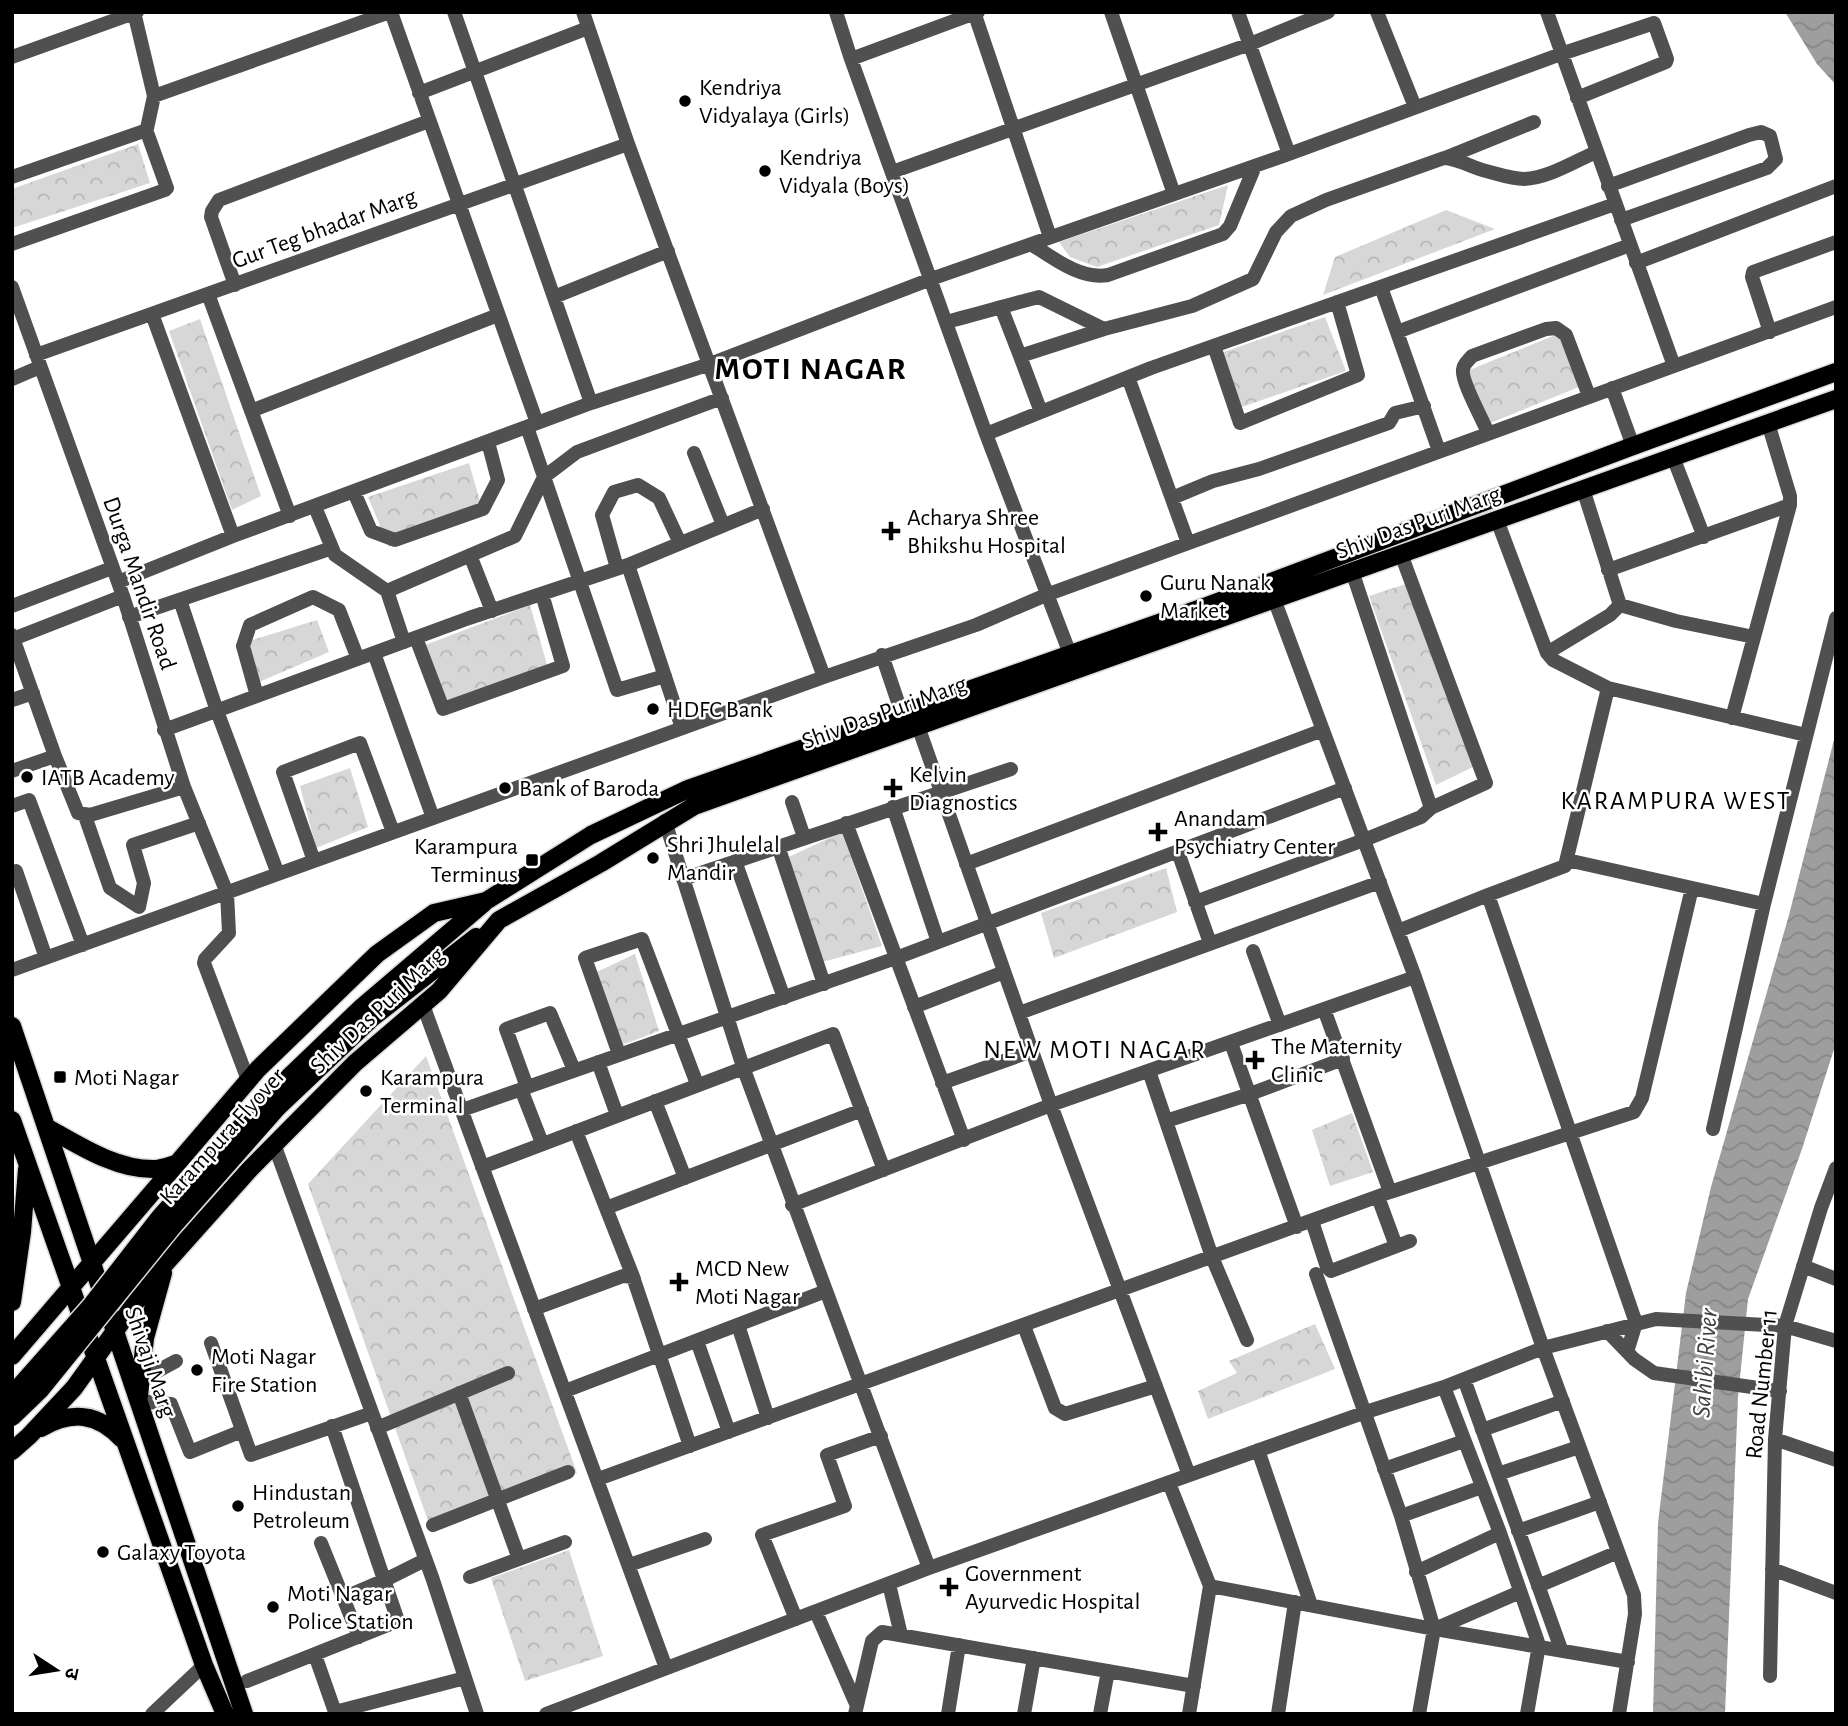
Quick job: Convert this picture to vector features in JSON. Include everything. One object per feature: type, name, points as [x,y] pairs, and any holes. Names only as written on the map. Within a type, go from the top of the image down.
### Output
[{"type":"main road","name":"Shiv Das Puri Marg","points":[[12,1356],[248,1080],[377,954],[434,913],[486,901],[591,835],[688,789],[1207,606],[1836,372]]},
{"type":"main road","name":"Shiv Das Puri Marg","points":[[29,1436],[74,1388],[166,1263],[250,1169],[355,1063],[439,991],[499,920],[601,863],[665,821],[694,806],[1836,399]]},
{"type":"main road","name":"Karampura Flyover","points":[[12,1395],[90,1307],[160,1217],[362,1007],[486,901]]},
{"type":"main road","name":"Karampura Flyover","points":[[12,1417],[40,1390],[271,1104],[372,1018],[499,920]]},
{"type":"main road","name":"Shivaji Marg","points":[[12,1026],[244,1714]]},
{"type":"main road","name":"Shivaji Marg","points":[[12,1120],[204,1665],[225,1714]]},
{"type":"main road","points":[[209,1125],[250,1169]]},
{"type":"main road","points":[[48,1128],[94,1153],[128,1166],[156,1169],[176,1164]]},
{"type":"main road","points":[[12,1302],[22,1232],[27,1162]]},
{"type":"main road","points":[[139,1401],[145,1338],[166,1263]]},
{"type":"main road","points":[[12,1451],[29,1436],[56,1420],[79,1416],[101,1421],[112,1428],[127,1445]]},
{"type":"street","points":[[12,57],[135,12],[153,96],[146,133],[166,190],[12,244]]},
{"type":"street","points":[[153,96],[390,12],[498,315],[532,425],[544,477],[617,691],[665,676]]},
{"type":"street","points":[[454,12],[591,403]]},
{"type":"street","points":[[583,12],[628,144],[824,677]]},
{"type":"street","points":[[836,12],[986,434],[1070,654]]},
{"type":"street","points":[[1111,12],[1174,194]]},
{"type":"street","points":[[1238,12],[1289,154]]},
{"type":"street","points":[[892,172],[1250,44],[1328,12]]},
{"type":"street","points":[[1377,12],[1415,107]]},
{"type":"street","points":[[1547,12],[1674,366]]},
{"type":"street","points":[[851,59],[975,13],[1050,237]]},
{"type":"street","points":[[184,787],[85,816],[78,813],[33,693],[16,657],[13,637],[118,582],[233,536],[591,403],[710,364],[931,279],[1655,23],[1666,62],[1577,98]]},
{"type":"street","points":[[419,93],[589,28]]},
{"type":"street","points":[[235,285],[211,218],[219,200],[429,121]]},
{"type":"street","points":[[1020,356],[1104,329],[1192,306],[1253,279],[1276,232],[1291,216],[1326,200],[1444,158],[1534,122]]},
{"type":"street","points":[[12,177],[141,131],[146,133]]},
{"type":"street","points":[[1608,186],[1749,135],[1761,132],[1770,136],[1776,159],[1767,168],[1620,220]]},
{"type":"street","name":"Gur Teg bhadar Marg","points":[[12,379],[38,361],[152,314],[628,144]]},
{"type":"street","points":[[1444,158],[1456,159],[1477,169],[1525,179],[1538,177],[1596,152]]},
{"type":"street","points":[[1031,244],[1063,264],[1089,275],[1099,277],[1120,271],[1223,234],[1230,226],[1255,166]]},
{"type":"street","points":[[1636,263],[1836,186]]},
{"type":"street","points":[[986,434],[1128,377],[1615,204]]},
{"type":"street","points":[[1770,332],[1752,277],[1753,272],[1836,242]]},
{"type":"street","points":[[1397,331],[1630,245]]},
{"type":"street","points":[[554,297],[668,251]]},
{"type":"street","name":"Durga Mandir Road","points":[[12,287],[18,323],[38,361],[118,582],[184,787],[227,893],[229,933],[204,963],[248,1080]]},
{"type":"street","points":[[1381,287],[1439,451]]},
{"type":"street","points":[[208,294],[290,516]]},
{"type":"street","points":[[946,322],[1039,297],[1104,329]]},
{"type":"street","points":[[1214,346],[1240,423],[1358,375],[1337,302]]},
{"type":"street","points":[[1001,307],[1041,412]]},
{"type":"street","points":[[12,970],[882,655],[976,625],[1046,595],[1836,307]]},
{"type":"street","points":[[152,314],[233,536]]},
{"type":"street","points":[[251,411],[498,315]]},
{"type":"street","points":[[1488,433],[1464,379],[1462,369],[1472,356],[1546,329],[1556,328],[1566,335],[1589,396]]},
{"type":"street","points":[[1128,377],[1188,543]]},
{"type":"street","points":[[1612,388],[1633,446]]},
{"type":"street","points":[[387,591],[515,536],[544,477],[577,452],[722,398]]},
{"type":"street","points":[[1172,498],[1213,481],[1259,469],[1376,428],[1389,423],[1395,413],[1424,406]]},
{"type":"street","points":[[1732,718],[1790,505],[1790,496],[1768,423]]},
{"type":"street","points":[[354,492],[371,531],[395,540],[484,509],[498,480],[488,442]]},
{"type":"street","points":[[694,453],[723,525]]},
{"type":"street","points":[[1673,457],[1704,537]]},
{"type":"street","points":[[680,543],[659,498],[638,485],[614,492],[602,515],[665,676],[682,728]]},
{"type":"street","points":[[1583,489],[1620,605]]},
{"type":"street","points":[[1608,570],[1790,505]]},
{"type":"street","points":[[315,507],[335,555],[387,591],[443,709],[563,666],[541,594]]},
{"type":"street","points":[[164,730],[622,566],[763,509]]},
{"type":"street","points":[[1497,520],[1547,653],[1561,666],[1608,688],[1806,735]]},
{"type":"street","points":[[129,617],[332,548]]},
{"type":"street","points":[[1195,902],[1421,817],[1431,808],[1486,783],[1401,554]]},
{"type":"street","points":[[470,555],[492,611]]},
{"type":"street","points":[[1352,571],[1431,808]]},
{"type":"street","points":[[12,606],[118,582]]},
{"type":"street","points":[[257,696],[243,646],[250,625],[313,597],[339,610],[358,659]]},
{"type":"street","points":[[1274,599],[1415,977],[1543,1349],[1635,1605],[1619,1714]]},
{"type":"street","points":[[180,600],[217,711],[278,874]]},
{"type":"street","points":[[1620,605],[1676,621],[1754,637]]},
{"type":"street","points":[[1547,653],[1610,615],[1620,605]]},
{"type":"street","points":[[1713,1129],[1764,904],[1836,618]]},
{"type":"street","points":[[374,653],[433,818]]},
{"type":"street","points":[[882,655],[902,714]]},
{"type":"street","points":[[1398,931],[1565,866],[1608,688]]},
{"type":"street","points":[[12,700],[33,693]]},
{"type":"street","points":[[918,726],[1051,1105],[1189,1475]]},
{"type":"street","points":[[966,864],[1323,730]]},
{"type":"street","points":[[314,861],[283,772],[360,743],[393,832]]},
{"type":"street","points":[[12,771],[55,755]]},
{"type":"street","points":[[683,879],[1011,769]]},
{"type":"street","points":[[462,1110],[896,958],[1345,788]]},
{"type":"street","points":[[12,806],[29,800],[83,945]]},
{"type":"street","points":[[792,802],[804,837]]},
{"type":"street","points":[[894,807],[939,942]]},
{"type":"street","points":[[85,816],[110,888],[139,907],[144,883],[133,845],[199,824]]},
{"type":"street","points":[[665,821],[743,1067],[929,1568]]},
{"type":"street","points":[[846,823],[964,1140]]},
{"type":"street","points":[[778,846],[824,984]]},
{"type":"street","points":[[1178,852],[1210,943]]},
{"type":"street","points":[[1567,860],[1764,904]]},
{"type":"street","points":[[735,861],[784,998]]},
{"type":"street","points":[[16,871],[46,958]]},
{"type":"street","points":[[1018,1013],[1380,882]]},
{"type":"street","points":[[598,1479],[1384,1194],[1634,1112],[1639,1105],[1692,888]]},
{"type":"street","points":[[1488,895],[1636,1323],[1628,1352]]},
{"type":"street","points":[[619,1054],[585,958],[642,939],[697,1084]]},
{"type":"street","points":[[1253,951],[1280,1025]]},
{"type":"street","points":[[914,1007],[1004,972]]},
{"type":"street","points":[[792,1205],[1051,1105],[1415,977]]},
{"type":"street","points":[[423,1005],[666,1668]]},
{"type":"street","points":[[1324,1009],[1343,1059],[1384,1194],[1396,1246]]},
{"type":"street","points":[[542,1143],[506,1029],[550,1013],[574,1070]]},
{"type":"street","points":[[482,1167],[833,1034],[884,1170]]},
{"type":"street","points":[[1231,1043],[1297,1227]]},
{"type":"street","points":[[942,1083],[1032,1051]]},
{"type":"street","points":[[1166,1121],[1250,1094],[1343,1059]]},
{"type":"street","points":[[598,1062],[617,1115]]},
{"type":"street","points":[[1149,1071],[1212,1257],[1247,1340]]},
{"type":"street","points":[[655,1101],[685,1178]]},
{"type":"street","points":[[606,1208],[862,1110]]},
{"type":"street","points":[[576,1130],[634,1279],[690,1446]]},
{"type":"street","points":[[274,1144],[425,1560],[477,1714]]},
{"type":"street","name":"Road Number 11","points":[[1770,1676],[1774,1391],[1780,1326],[1836,1168]]},
{"type":"street","points":[[1820,1210],[1836,1215]]},
{"type":"street","points":[[1312,1221],[1327,1267],[1331,1271],[1410,1241]]},
{"type":"street","points":[[1803,1266],[1836,1279]]},
{"type":"street","points":[[1317,1274],[1401,1516],[1434,1629],[1419,1714]]},
{"type":"street","points":[[534,1309],[624,1276],[634,1279]]},
{"type":"street","points":[[565,1391],[826,1291]]},
{"type":"street","points":[[546,1714],[929,1568],[1366,1412],[1444,1387],[1543,1349],[1656,1319],[1780,1326],[1836,1341]]},
{"type":"street","points":[[737,1325],[768,1418]]},
{"type":"street","points":[[1024,1326],[1055,1408],[1065,1415],[1156,1385]]},
{"type":"street","points":[[1607,1331],[1654,1373],[1774,1391]]},
{"type":"street","points":[[697,1341],[729,1432]]},
{"type":"street","points":[[211,1343],[251,1455],[372,1413]]},
{"type":"street","points":[[141,1380],[176,1362]]},
{"type":"street","points":[[377,1428],[508,1374]]},
{"type":"street","points":[[1464,1379],[1561,1650]]},
{"type":"street","points":[[1444,1387],[1500,1533],[1539,1645],[1527,1714]]},
{"type":"street","points":[[459,1393],[519,1559]]},
{"type":"street","points":[[139,1401],[171,1404],[190,1451],[242,1431]]},
{"type":"street","points":[[1482,1430],[1563,1401]]},
{"type":"street","points":[[247,1681],[398,1621],[332,1426]]},
{"type":"street","points":[[796,1619],[762,1535],[845,1506],[827,1455],[881,1436]]},
{"type":"street","points":[[1775,1439],[1836,1460]]},
{"type":"street","points":[[1384,1469],[1464,1441]]},
{"type":"street","points":[[1498,1474],[1580,1447]]},
{"type":"street","points":[[1258,1450],[1311,1605]]},
{"type":"street","points":[[433,1525],[568,1472]]},
{"type":"street","points":[[1169,1483],[1210,1586],[1189,1714]]},
{"type":"street","points":[[1401,1516],[1482,1487]]},
{"type":"street","points":[[1518,1531],[1600,1502]]},
{"type":"street","points":[[1416,1572],[1500,1533]]},
{"type":"street","points":[[629,1565],[705,1539]]},
{"type":"street","points":[[470,1577],[565,1542]]},
{"type":"street","points":[[321,1543],[359,1637]]},
{"type":"street","points":[[1538,1586],[1618,1552]]},
{"type":"street","points":[[343,1598],[425,1560]]},
{"type":"street","points":[[1772,1569],[1836,1593]]},
{"type":"street","points":[[889,1584],[901,1634]]},
{"type":"street","points":[[1210,1586],[1434,1629],[1628,1662]]},
{"type":"street","points":[[1434,1629],[1520,1592]]},
{"type":"street","points":[[1278,1714],[1295,1602]]},
{"type":"street","points":[[816,1612],[856,1710]]},
{"type":"street","points":[[856,1710],[874,1637],[882,1632],[1194,1686]]},
{"type":"street","points":[[948,1714],[959,1645]]},
{"type":"street","points":[[314,1655],[335,1712],[465,1678]]},
{"type":"street","points":[[1024,1714],[1034,1658]]},
{"type":"street","points":[[152,1714],[204,1665]]},
{"type":"street","points":[[1100,1714],[1108,1671]]},
{"type":"green space","points":[[138,144],[150,183],[12,228],[12,189]]},
{"type":"green space","points":[[1228,185],[1219,225],[1097,267],[1070,257],[1059,242]]},
{"type":"green space","points":[[1446,210],[1495,229],[1323,295],[1335,257]]},
{"type":"green space","points":[[1325,317],[1346,371],[1236,409],[1212,356]]},
{"type":"green space","points":[[200,319],[261,496],[232,510],[169,331]]},
{"type":"green space","points":[[1558,334],[1579,387],[1488,424],[1467,371]]},
{"type":"green space","points":[[469,463],[482,508],[389,547],[368,497]]},
{"type":"green space","points":[[1415,581],[1481,763],[1436,785],[1369,596]]},
{"type":"green space","points":[[530,605],[547,665],[446,705],[420,647]]},
{"type":"green space","points":[[317,620],[329,652],[259,682],[249,641]]},
{"type":"green space","points":[[350,768],[368,827],[316,848],[300,786]]},
{"type":"green space","points":[[842,832],[882,946],[811,965],[778,862]]},
{"type":"green space","points":[[1166,868],[1177,912],[1054,958],[1041,913]]},
{"type":"green space","points":[[635,954],[659,1031],[611,1049],[586,977]]},
{"type":"green space","points":[[426,1056],[577,1473],[431,1529],[308,1184]]},
{"type":"green space","points":[[1352,1113],[1373,1172],[1330,1186],[1312,1130]]},
{"type":"green space","points":[[1315,1324],[1335,1369],[1208,1419],[1198,1391],[1237,1373],[1229,1361]]},
{"type":"green space","points":[[569,1550],[603,1656],[525,1681],[491,1578]]},
{"type":"water","points":[[1785,12],[1836,12],[1836,85],[1817,64]]},
{"type":"water","name":"Sahibi River","points":[[1836,732],[1836,1043],[1802,1149],[1748,1299],[1738,1397],[1725,1714],[1653,1714],[1658,1523],[1686,1293],[1711,1187],[1789,915]]},
{"type":"place","name":"Kendriya Vidyalaya (Girls)","points":[[685,101]]},
{"type":"place","name":"Kendriya Vidyala (Boys)","points":[[765,171]]},
{"type":"place","name":"Acharya Shree Bhikshu Hospital","points":[[891,531]]},
{"type":"place","name":"Guru Nanak Market","points":[[1146,596]]},
{"type":"place","name":"HDFC Bank","points":[[653,709]]},
{"type":"place","name":"IATB Academy","points":[[27,777]]},
{"type":"place","name":"Bank of Baroda","points":[[505,788]]},
{"type":"place","name":"Kelvin Diagnostics","points":[[893,788]]},
{"type":"place","name":"Anandam Psychiatry Center","points":[[1158,832]]},
{"type":"place","name":"Shri Jhulelal Mandir","points":[[653,858]]},
{"type":"place","name":"Karampura Terminus","points":[[532,860]]},
{"type":"place","name":"The Maternity Clinic","points":[[1255,1060]]},
{"type":"place","name":"Moti Nagar","points":[[60,1077]]},
{"type":"place","name":"Karampura Terminal","points":[[366,1091]]},
{"type":"place","name":"MCD New Moti Nagar","points":[[679,1282]]},
{"type":"place","name":"Moti Nagar Fire Station","points":[[197,1370]]},
{"type":"place","name":"Hindustan Petroleum","points":[[238,1506]]},
{"type":"place","name":"Galaxy Toyota","points":[[103,1552]]},
{"type":"place","name":"Government Ayurvedic Hospital","points":[[949,1587]]},
{"type":"place","name":"Moti Nagar Police Station","points":[[273,1607]]},
{"type":"district","name":"MOTI NAGAR","points":[[811,368]]},
{"type":"district","name":"KARAMPURA WEST","points":[[1676,800]]},
{"type":"district","name":"NEW MOTI NAGAR","points":[[1095,1049]]}]
